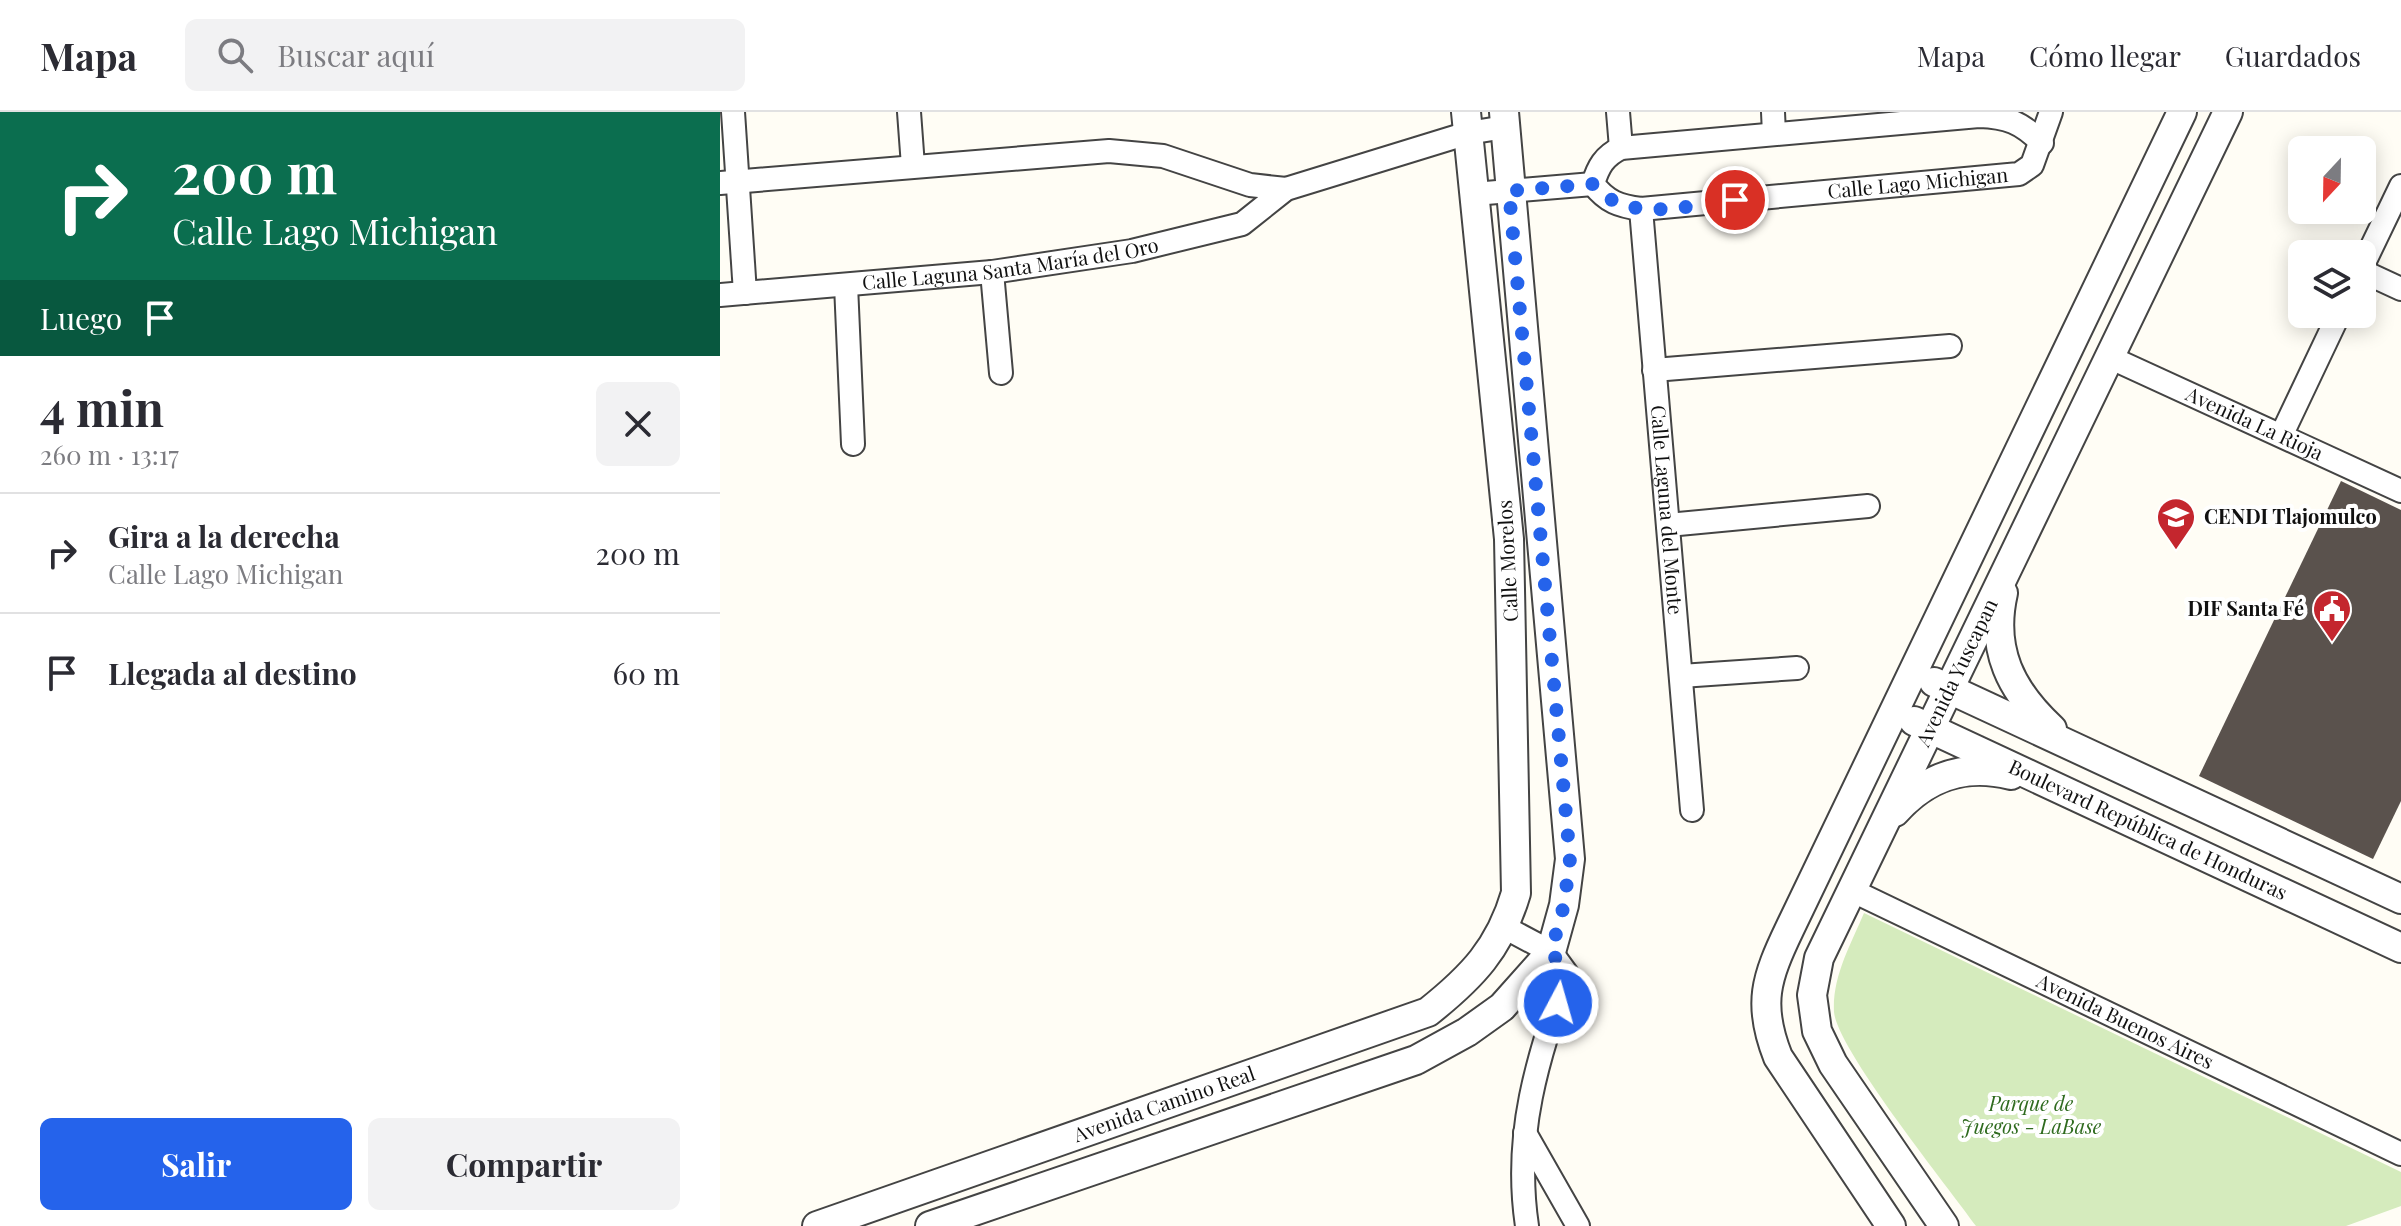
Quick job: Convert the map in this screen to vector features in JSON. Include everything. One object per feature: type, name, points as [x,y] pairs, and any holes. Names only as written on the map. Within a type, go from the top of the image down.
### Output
[{"type":"street","points":[[733,112],[727,182],[745,293]]},
{"type":"street","points":[[909,112],[913,166]]},
{"type":"street","points":[[1618,112],[1621,148]]},
{"type":"street","points":[[1474,194],[1593,184],[1608,154],[1621,148],[1774,123],[1929,116],[2007,117],[2025,126],[2042,143],[2051,112]]},
{"type":"street","name":"Avenida Yuscapan","points":[[1891,1226],[1778,1057],[1766,1027],[1765,994],[1774,963],[2182,112]]},
{"type":"street","name":"Avenida Yuscapan","points":[[1944,1226],[1833,1064],[1817,1031],[1812,995],[1819,958],[2228,112]]},
{"type":"street","name":"Calle Laguna Santa María del Oro","points":[[720,295],[992,272],[1132,251],[1242,224],[1286,189],[1467,122],[1504,120]]},
{"type":"street","name":"Calle Morelos","points":[[1504,120],[1570,859],[1564,905],[1551,952]]},
{"type":"street","name":"Calle Morelos","points":[[1467,122],[1509,539],[1516,893],[1499,938]]},
{"type":"street","name":"Calle Lago Michigan","points":[[1593,184],[1603,197],[1618,206],[1641,209],[2019,174],[2032,165],[2042,143]]},
{"type":"street","name":"Calle Laguna Santa María del Oro","points":[[727,182],[1109,151],[1187,162],[1250,185],[1286,189]]},
{"type":"street","points":[[2376,240],[2401,186]]},
{"type":"street","name":"Calle Laguna del Monte","points":[[1641,209],[1692,810]]},
{"type":"street","points":[[992,272],[1001,373]]},
{"type":"street","points":[[2376,276],[2401,289]]},
{"type":"street","points":[[846,285],[853,444]]},
{"type":"street","points":[[2282,434],[2332,328]]},
{"type":"street","points":[[1654,370],[1950,346]]},
{"type":"street","name":"Avenida La Rioja","points":[[2109,357],[2401,491]]},
{"type":"street","points":[[1668,525],[1868,506]]},
{"type":"street","points":[[2009,563],[1998,616],[2000,649],[2006,672],[2032,710],[2068,743]]},
{"type":"street","points":[[1511,613],[1550,613]]},
{"type":"street","points":[[1681,676],[1797,668]]},
{"type":"street","points":[[1914,672],[2401,899]]},
{"type":"street","name":"Boulevard República de Honduras","points":[[1895,712],[2401,948]]},
{"type":"street","points":[[1881,827],[1912,792],[1932,779],[1961,771],[1992,770],[2050,785]]},
{"type":"street","name":"Avenida Buenos Aires","points":[[1851,890],[2401,1154]]},
{"type":"street","points":[[1499,938],[1551,952],[1567,974],[1540,1050],[1524,1131],[1527,1226]]},
{"type":"street","name":"Avenida Camino Real","points":[[817,1226],[1428,1012],[1457,989],[1499,938]]},
{"type":"street","name":"Avenida Camino Real","points":[[930,1226],[1416,1060],[1502,1007],[1551,952]]},
{"type":"street","points":[[1524,1131],[1578,1226]]},
{"type":"street","points":[[947,1181],[962,1215]]},
{"type":"green space","name":"Parque de Juegos - LaBase","points":[[1864,913],[2401,1172],[2401,1206],[2346,1226],[1976,1226],[1873,1086],[1840,1030],[1834,1012],[1836,986],[1843,961]]},
{"type":"building","name":"DIF Santa Fé","points":[[2341,481],[2401,510],[2401,801],[2373,859],[2199,776]]},
{"type":"place","name":"CENDI Tlajomulco","points":[[2176,551]]},
{"type":"place","name":"DIF Santa Fé","points":[[2332,643]]},
{"type":"route","points":[[1558,1003],[1567,974],[1551,952],[1564,905],[1570,859],[1509,191],[1593,184],[1603,197],[1618,206],[1641,209],[1735,200]]}]
